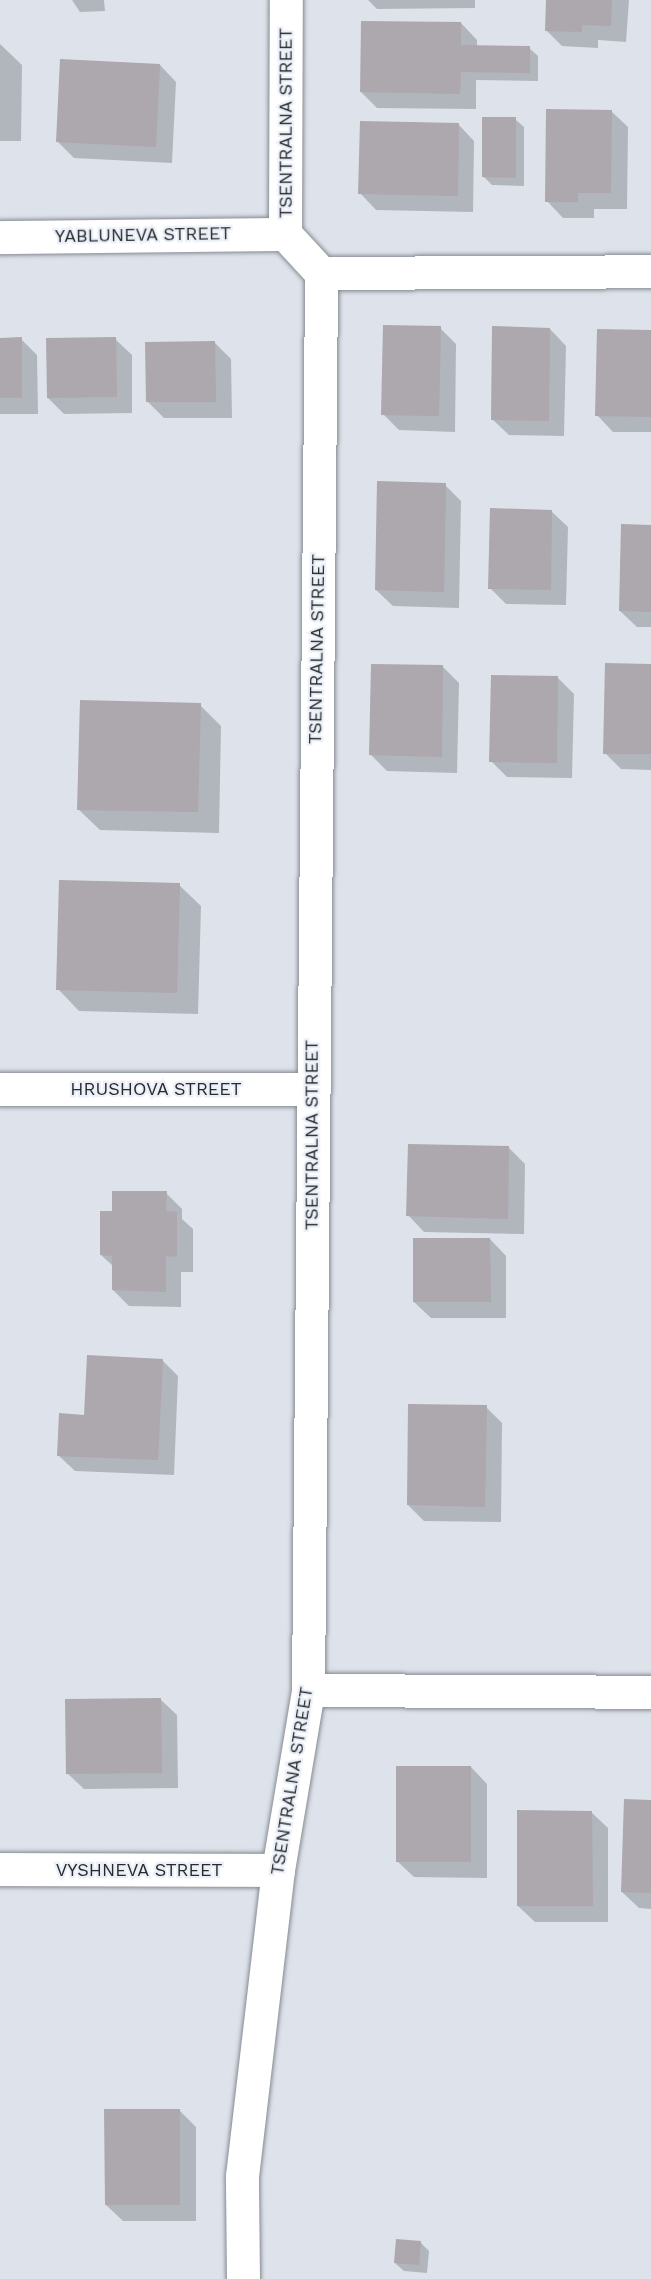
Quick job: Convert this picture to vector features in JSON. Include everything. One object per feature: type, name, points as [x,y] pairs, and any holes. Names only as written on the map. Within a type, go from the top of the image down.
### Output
[{"type":"street","name":"TSENTRALNA STREET","points":[[243,2279],[242,2176],[278,1870],[308,1690],[321,273],[285,234],[286,0]]},
{"type":"street","name":"YABLUNEVA STREET","points":[[0,237],[285,234]]},
{"type":"street","points":[[321,273],[651,271]]},
{"type":"street","name":"HRUSHOVA STREET","points":[[0,1089],[312,1089]]},
{"type":"street","points":[[308,1690],[651,1692]]},
{"type":"street","name":"VYSHNEVA STREET","points":[[0,1869],[278,1870]]},
{"type":"building","points":[[546,0],[612,0],[611,26],[582,25],[582,32],[545,31]]},
{"type":"building","points":[[361,21],[461,22],[461,45],[530,46],[530,73],[461,72],[460,94],[360,92]]},
{"type":"building","points":[[60,59],[160,64],[156,147],[56,142]]},
{"type":"building","points":[[546,109],[612,110],[611,193],[578,193],[578,202],[545,202]]},
{"type":"building","points":[[482,117],[516,117],[516,178],[482,177]]},
{"type":"building","points":[[360,121],[459,123],[458,196],[358,194]]},
{"type":"building","points":[[383,325],[441,326],[439,416],[381,415]]},
{"type":"building","points":[[492,326],[550,328],[549,421],[491,420]]},
{"type":"building","points":[[597,329],[651,330],[651,417],[595,416]]},
{"type":"building","points":[[22,337],[22,398],[0,398],[0,338]]},
{"type":"building","points":[[116,337],[117,397],[47,398],[46,338]]},
{"type":"building","points":[[215,341],[216,402],[146,402],[145,342]]},
{"type":"building","points":[[377,481],[446,483],[444,592],[375,590]]},
{"type":"building","points":[[490,508],[552,510],[551,590],[488,589]]},
{"type":"building","points":[[621,524],[651,525],[651,612],[619,611]]},
{"type":"building","points":[[605,663],[651,664],[651,754],[603,754]]},
{"type":"building","points":[[371,664],[443,665],[442,757],[369,755]]},
{"type":"building","points":[[491,675],[558,676],[557,763],[489,762]]},
{"type":"building","points":[[80,700],[201,703],[198,812],[77,810]]},
{"type":"building","points":[[59,880],[180,883],[177,993],[56,990]]},
{"type":"building","points":[[408,1144],[509,1146],[508,1219],[406,1216]]},
{"type":"building","points":[[112,1191],[167,1191],[166,1211],[177,1212],[177,1257],[166,1256],[166,1292],[112,1290],[112,1256],[100,1255],[100,1211],[112,1211]]},
{"type":"building","points":[[413,1238],[490,1238],[491,1302],[413,1302]]},
{"type":"building","points":[[87,1355],[163,1359],[158,1460],[57,1456],[59,1413],[84,1415]]},
{"type":"building","points":[[408,1404],[487,1405],[485,1507],[407,1505]]},
{"type":"building","points":[[161,1698],[162,1773],[66,1774],[65,1699]]},
{"type":"building","points":[[396,1766],[471,1766],[471,1862],[396,1862]]},
{"type":"building","points":[[624,1799],[651,1800],[651,1893],[621,1892]]},
{"type":"building","points":[[517,1810],[592,1811],[593,1906],[517,1906]]},
{"type":"building","points":[[104,2109],[180,2109],[180,2205],[105,2205]]},
{"type":"building","points":[[396,2239],[421,2241],[419,2265],[394,2263]]}]
